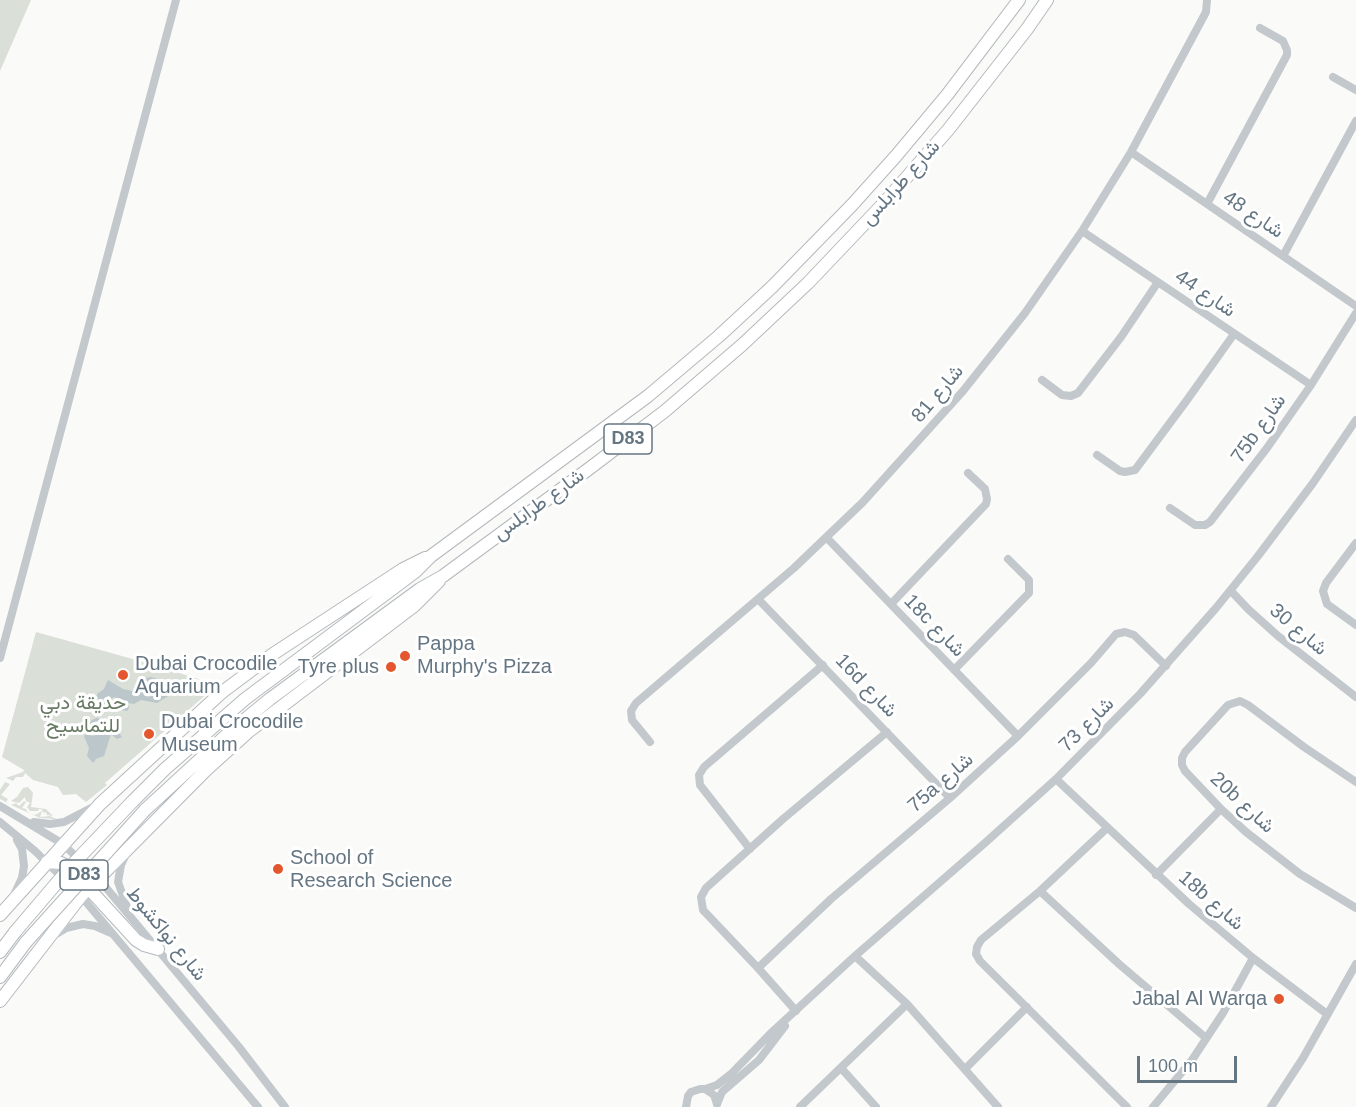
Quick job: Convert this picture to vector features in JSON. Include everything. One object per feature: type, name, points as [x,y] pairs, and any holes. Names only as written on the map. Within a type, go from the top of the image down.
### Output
[{"type":"highway","name":"شارع طرابلس","points":[[0,952],[72,865],[132,802],[165,769],[245,699],[415,572],[431,556],[648,396],[719,336],[772,287],[896,156],[947,95],[1019,0]]},
{"type":"highway","name":"شارع طرابلس","points":[[0,977],[26,942],[145,810],[231,731],[270,699],[420,589],[443,576],[665,411],[770,320],[885,202],[948,130],[1047,0]]},
{"type":"highway","points":[[0,915],[100,804],[205,708],[255,666],[403,569],[431,556]]},
{"type":"highway","points":[[0,1000],[85,892],[197,778],[234,744],[414,606],[443,576]]},
{"type":"highway","points":[[47,862],[65,864],[85,892],[136,939],[144,945],[158,949]]},
{"type":"street","points":[[0,658],[176,0]]},
{"type":"street","name":"شارع 81","points":[[650,742],[632,720],[633,706],[827,538],[897,466],[963,392],[1025,313],[1082,231],[1131,152],[1206,12],[1207,0]]},
{"type":"street","points":[[1207,204],[1287,55],[1283,41],[1260,28]]},
{"type":"street","points":[[1333,77],[1356,90]]},
{"type":"street","points":[[1282,256],[1356,121]]},
{"type":"street","name":"شارع 48","points":[[1131,152],[1356,306]]},
{"type":"street","name":"شارع 44","points":[[1082,231],[1311,385]]},
{"type":"street","points":[[1042,380],[1062,395],[1071,396],[1078,393],[1121,337],[1158,282]]},
{"type":"street","name":"75b شارع","points":[[1170,508],[1195,525],[1205,525],[1210,522],[1267,448],[1311,385],[1356,313]]},
{"type":"street","points":[[1097,455],[1120,471],[1135,470],[1234,334]]},
{"type":"street","name":"شارع 73","points":[[686,1106],[692,1092],[717,1085],[731,1074],[856,954],[1058,778],[1167,665],[1229,593],[1285,521],[1356,420]]},
{"type":"street","points":[[891,604],[983,508],[987,499],[985,489],[968,473]]},
{"type":"street","name":"18c شارع","points":[[827,538],[1018,736]]},
{"type":"street","points":[[1356,543],[1331,579],[1328,596],[1337,610],[1356,625]]},
{"type":"street","points":[[954,670],[1029,593],[1029,580],[1008,559]]},
{"type":"street","name":"شارع 30","points":[[1229,593],[1305,659],[1356,697]]},
{"type":"street","name":"16d شارع","points":[[758,598],[950,798]]},
{"type":"street","name":"75a شارع","points":[[758,968],[831,899],[950,798],[1018,736],[1116,634],[1130,633],[1167,665]]},
{"type":"street","points":[[750,849],[700,785],[699,775],[704,767],[823,665]]},
{"type":"street","name":"20b شارع","points":[[1356,782],[1248,705],[1236,701],[1226,708],[1182,758],[1185,771],[1221,809],[1255,839],[1296,871],[1356,908]]},
{"type":"street","points":[[797,1010],[705,914],[700,902],[706,888],[887,732]]},
{"type":"street","name":"18b شارع","points":[[1058,778],[1156,875],[1253,958],[1327,1014]]},
{"type":"street","points":[[23,819],[45,824],[64,822],[100,804]]},
{"type":"street","name":"شارع نواكشوط","points":[[0,806],[63,844],[98,878],[285,1107]]},
{"type":"street","points":[[1156,875],[1221,809]]},
{"type":"street","points":[[0,822],[47,862]]},
{"type":"street","points":[[1107,828],[1040,891],[981,940],[976,950],[980,961],[1127,1107]]},
{"type":"street","points":[[10,902],[22,878],[24,866],[22,849],[12,832]]},
{"type":"street","points":[[130,916],[121,894],[118,876],[123,860],[140,836]]},
{"type":"street","points":[[1040,891],[1119,964],[1206,1038]]},
{"type":"street","name":"شارع نواكشوط","points":[[85,892],[114,935],[258,1107]]},
{"type":"street","points":[[44,942],[77,924],[95,926],[114,935]]},
{"type":"street","points":[[856,954],[907,1004],[998,1107]]},
{"type":"street","points":[[1153,1107],[1176,1081],[1206,1038],[1253,958]]},
{"type":"street","points":[[1271,1107],[1303,1058],[1356,964]]},
{"type":"street","points":[[800,1107],[907,1004]]},
{"type":"street","points":[[965,1069],[1027,1007]]},
{"type":"street","name":"شارع 73","points":[[716,1106],[727,1088],[759,1060],[797,1010]]},
{"type":"street","points":[[841,1068],[876,1107]]},
{"type":"street","points":[[705,1089],[714,1095],[716,1106]]},
{"type":"green space","points":[[0,0],[31,0],[0,71]]},
{"type":"green space","name":"حديقة دبي للتماسيح","points":[[36,632],[217,685],[86,802],[76,794],[63,795],[58,787],[33,780],[25,773],[23,777],[16,777],[13,781],[6,778],[24,770],[2,757]]},
{"type":"green space","points":[[5,782],[10,784],[1,795],[8,799],[6,802],[10,805],[0,799],[0,790]]},
{"type":"green space","points":[[28,787],[33,793],[31,807],[46,809],[53,816],[47,815],[41,809],[30,811],[27,807],[30,803],[25,797],[19,803],[11,801],[23,788]]},
{"type":"green space","points":[[24,801],[26,802],[22,808],[28,812],[11,805],[16,803],[19,806]]},
{"type":"green space","points":[[42,811],[40,817],[50,816],[57,819],[40,818],[31,814],[35,815]]},
{"type":"shaded area","points":[[151,677],[173,684],[175,692],[157,703],[141,700],[134,704],[128,703],[127,711],[122,710],[115,697],[108,700],[104,709],[98,702],[97,694],[104,689],[108,680],[123,689],[132,691],[146,678]],"holes":[[[153,681],[159,683],[161,688],[157,695],[148,697],[144,695],[142,689],[145,685]]]},
{"type":"shaded area","points":[[97,718],[111,722],[122,737],[117,739],[111,734],[104,756],[93,763],[87,756],[89,748],[84,736],[87,733],[92,736],[96,735],[106,725],[96,721],[86,728],[92,720]]},
{"type":"place","name":"Pappa Murphy's Pizza","points":[[405,656]]},
{"type":"place","name":"Tyre plus","points":[[391,667]]},
{"type":"place","name":"Dubai Crocodile Aquarium","points":[[123,675]]},
{"type":"place","name":"Dubai Crocodile Museum","points":[[149,734]]},
{"type":"place","name":"School of Research Science","points":[[278,869]]},
{"type":"place","name":"Jabal Al Warqa","points":[[1279,999]]}]
